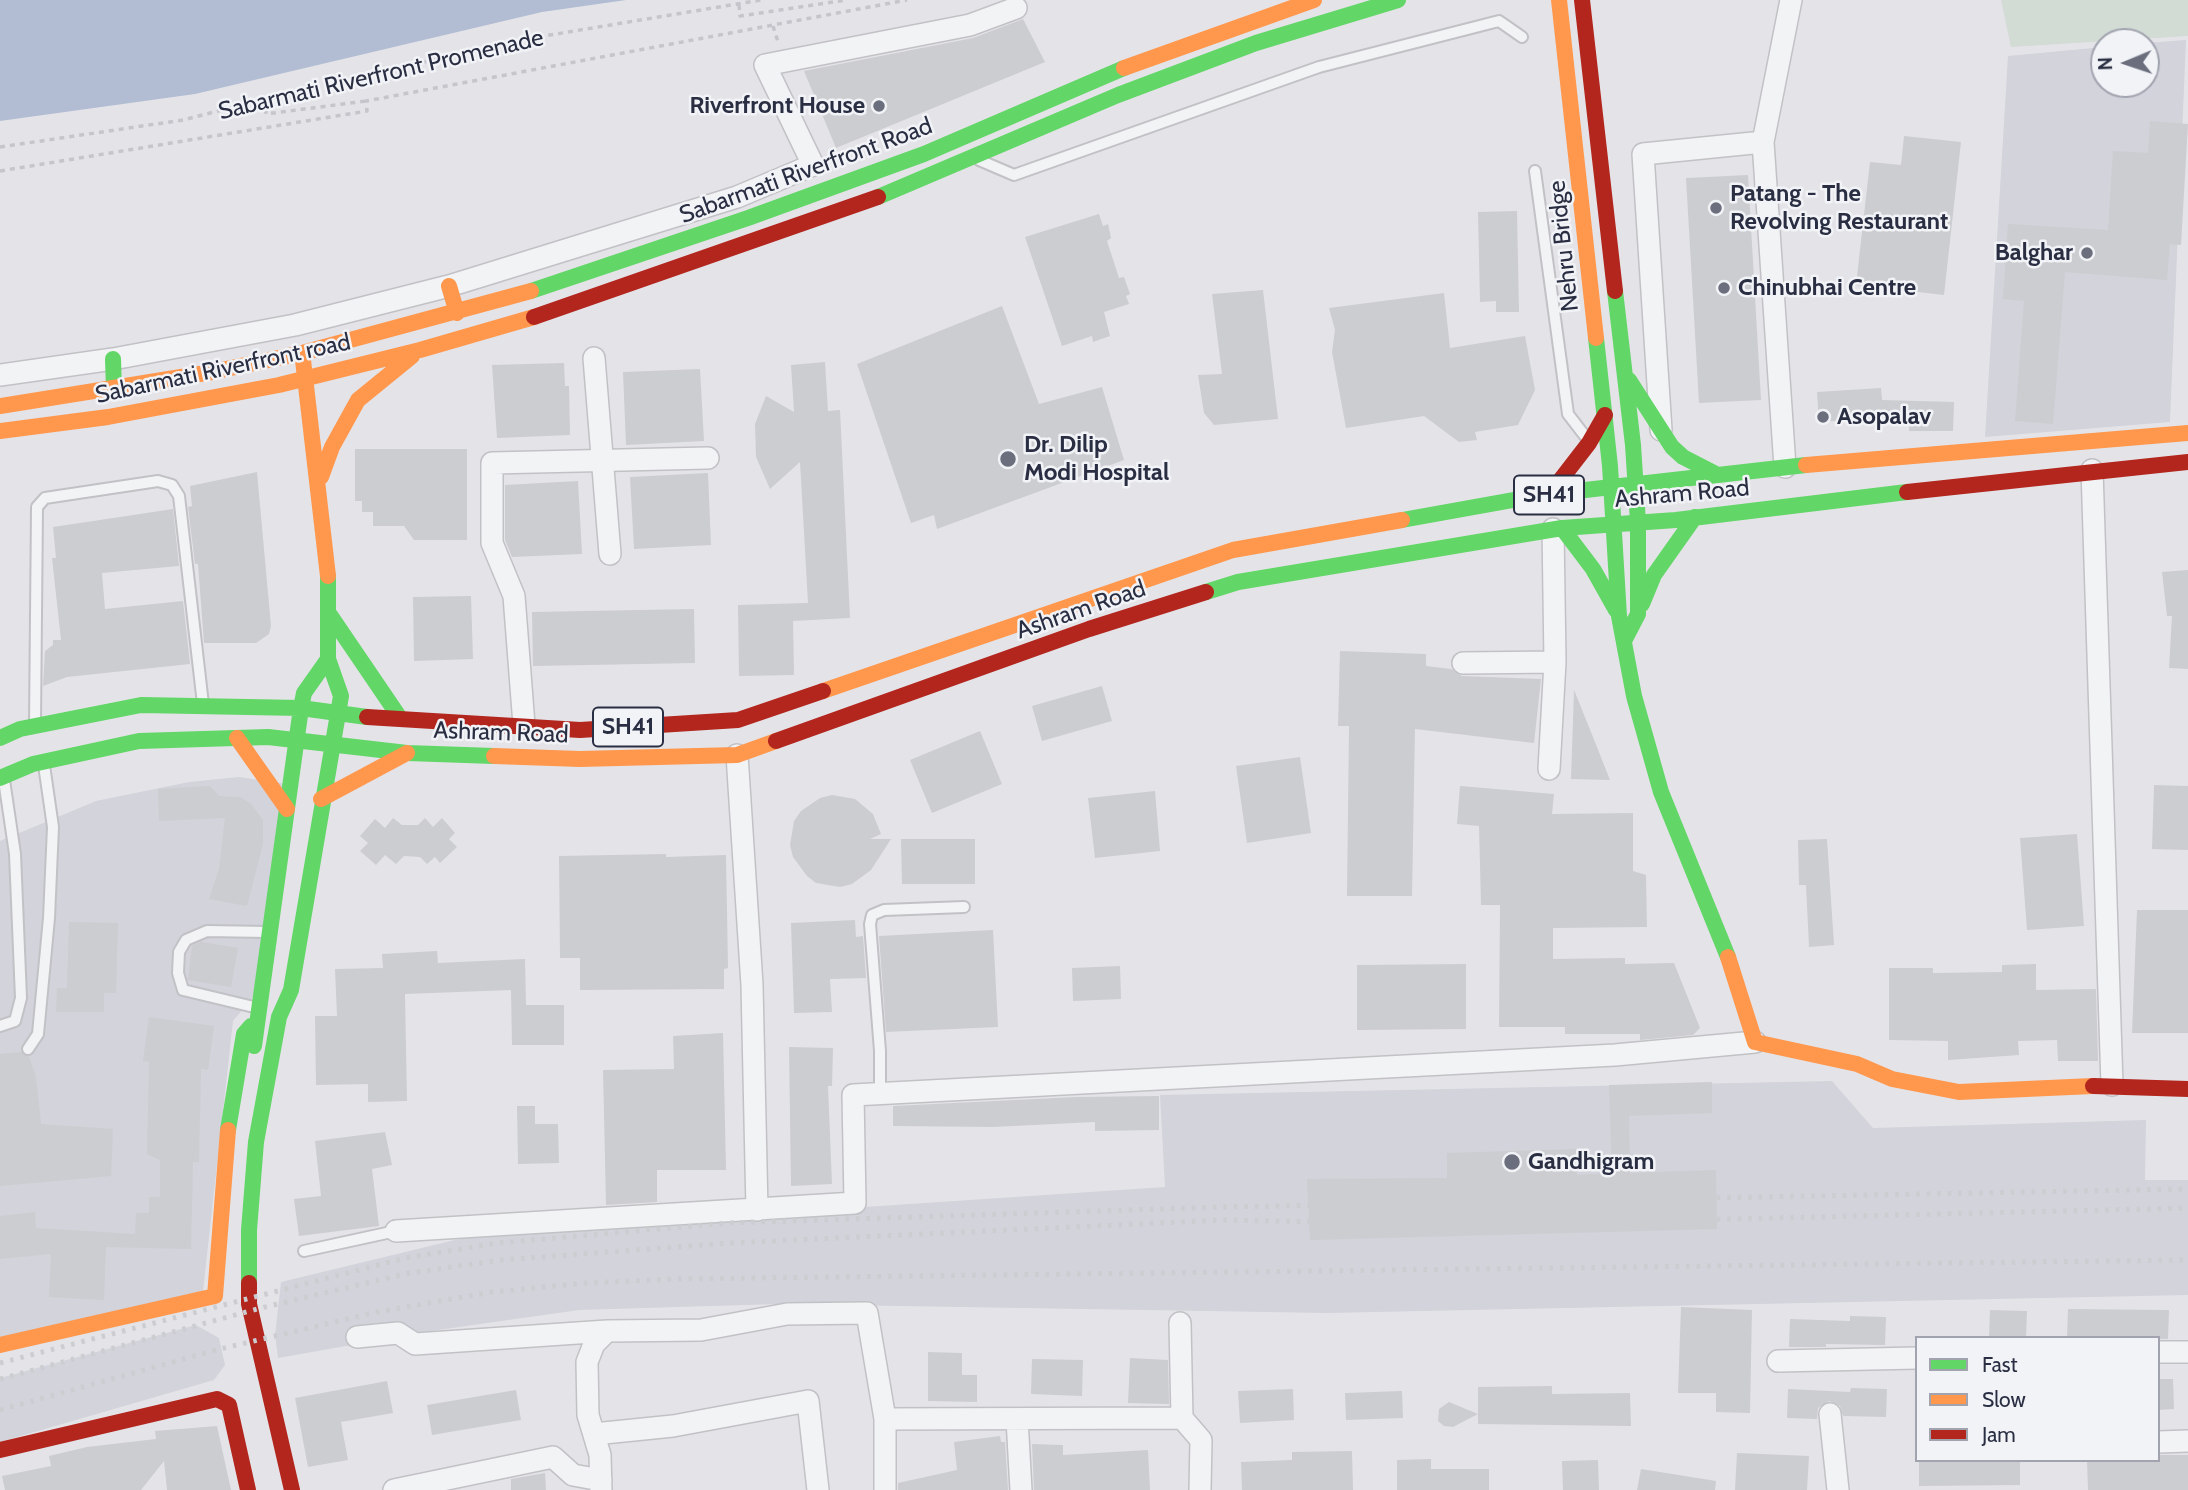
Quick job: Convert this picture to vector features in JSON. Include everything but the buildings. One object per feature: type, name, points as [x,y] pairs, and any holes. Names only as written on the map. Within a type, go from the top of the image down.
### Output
[{"type":"street","name":"Sabarmati Riverfront Road","points":[[302,353],[457,313],[748,218],[965,137],[1104,75],[1314,0]]},
{"type":"street","name":"Sabarmati Riverfront Road","points":[[453,340],[565,308],[755,243],[867,202],[1118,95],[1256,43],[1398,0]]},
{"type":"street","name":"Nehru Bridge","points":[[1559,0],[1605,415],[1619,616]]},
{"type":"street","name":"Nehru Bridge","points":[[1582,0],[1626,374],[1638,522],[1638,614]]},
{"type":"street","points":[[1785,467],[1763,142],[1791,0]]},
{"type":"street","points":[[0,375],[113,359],[295,325],[449,286],[737,197],[813,165],[765,65],[970,24],[1016,8]]},
{"type":"street","points":[[965,137],[973,158]]},
{"type":"street","points":[[1661,431],[1643,154],[1763,142]]},
{"type":"street","points":[[737,197],[748,218]]},
{"type":"street","points":[[449,286],[457,313]]},
{"type":"street","name":"Sabarmati Riverfront road","points":[[0,431],[108,417],[306,377],[453,340]]},
{"type":"street","points":[[319,481],[332,447],[358,400],[420,350]]},
{"type":"street","points":[[292,1490],[249,1304],[249,1230],[256,1142],[267,1073],[279,1017],[291,990],[321,799],[341,696],[328,659],[330,615],[319,481],[302,353]]},
{"type":"street","name":"Sabarmati Riverfront road","points":[[0,406],[114,390],[302,353]]},
{"type":"street","points":[[594,358],[610,554]]},
{"type":"street","points":[[113,359],[114,390]]},
{"type":"street","points":[[1626,374],[1661,431],[1683,457],[1718,475]]},
{"type":"street","points":[[1541,495],[1555,487],[1590,443],[1605,415]]},
{"type":"street","name":"Ashram Road","points":[[0,738],[35,726],[141,705],[301,708],[339,715],[580,730],[738,720],[1233,550],[1541,495],[1785,467],[2188,433]]},
{"type":"street","points":[[524,725],[514,596],[492,543],[492,463],[708,458]]},
{"type":"street","name":"Ashram Road","points":[[2,778],[44,762],[139,741],[237,738],[296,740],[407,753],[580,759],[737,755],[1089,629],[1238,582],[1557,528],[1695,517],[2092,470],[2188,462]]},
{"type":"street","points":[[2092,470],[2112,1086]]},
{"type":"street","points":[[1625,639],[1654,575],[1695,517]]},
{"type":"street","points":[[1557,528],[1592,569],[1619,616],[1648,755],[1726,950],[1755,1042]]},
{"type":"street","points":[[1549,769],[1555,662],[1557,528]]},
{"type":"street","points":[[330,615],[400,718]]},
{"type":"street","points":[[230,1306],[231,1229],[238,1140],[261,1013],[296,740],[304,693],[328,659]]},
{"type":"street","points":[[1463,663],[1555,662]]},
{"type":"street","points":[[237,738],[287,809]]},
{"type":"street","points":[[321,799],[407,753]]},
{"type":"street","points":[[737,755],[752,985],[757,1210]]},
{"type":"street","points":[[0,1345],[215,1296],[225,1147],[244,1034],[261,1013]]},
{"type":"street","points":[[396,1231],[855,1203],[853,1096],[1565,1058],[1755,1042],[1857,1064],[1892,1079],[1959,1092],[2112,1086],[2188,1089]]},
{"type":"street","points":[[357,1337],[398,1333],[415,1344],[607,1331],[701,1330],[787,1314],[867,1313],[885,1419],[885,1490]]},
{"type":"street","points":[[1180,1323],[1182,1418],[1200,1440],[1200,1490]]},
{"type":"street","points":[[394,1490],[552,1457],[573,1475],[601,1485],[600,1455],[589,1415],[587,1362],[594,1344],[607,1331]]},
{"type":"street","points":[[2160,1352],[2188,1352]]},
{"type":"street","points":[[1778,1361],[1915,1358]]},
{"type":"street","points":[[0,1450],[217,1399],[229,1405],[248,1490]]},
{"type":"street","points":[[594,1434],[673,1426],[808,1401],[818,1490]]},
{"type":"street","points":[[1830,1413],[1838,1490]]},
{"type":"street","points":[[885,1419],[1182,1418]]},
{"type":"street","points":[[1017,1419],[1021,1490]]},
{"type":"street","points":[[2160,1442],[2188,1441]]},
{"type":"lane","points":[[973,158],[1014,175],[1319,67],[1499,20],[1522,37]]},
{"type":"lane","points":[[1535,171],[1568,414],[1590,443]]},
{"type":"lane","points":[[35,726],[37,507],[45,498],[159,481],[172,485],[179,496],[203,706]]},
{"type":"lane","points":[[27,1049],[38,1034],[49,918],[53,827],[44,762]]},
{"type":"lane","points":[[0,1026],[15,1021],[21,998],[15,854],[2,778]]},
{"type":"lane","points":[[880,1094],[880,1051],[870,924],[872,915],[884,910],[964,907]]},
{"type":"lane","points":[[261,1013],[183,990],[179,983],[178,963],[186,940],[207,931],[271,932]]},
{"type":"lane","points":[[304,1251],[396,1231]]},
{"type":"path","name":"Sabarmati Riverfront Promenade","points":[[0,147],[183,120],[526,40],[761,0]]},
{"type":"path","points":[[739,5],[740,16],[846,0]]},
{"type":"path","points":[[265,99],[266,114],[366,101],[907,0]]},
{"type":"path","points":[[824,4],[826,16]]},
{"type":"path","points":[[0,172],[367,111],[366,101]]},
{"type":"shaded area","points":[[2001,0],[2188,0],[2188,36],[2160,38],[2160,28],[2090,28],[2090,42],[2011,47]]},
{"type":"shaded area","name":"Balghar","points":[[2186,40],[2170,422],[1985,437],[2008,56],[2090,48],[2090,98],[2160,98],[2160,42]]},
{"type":"shaded area","points":[[239,777],[286,784],[264,984],[233,1021],[203,1291],[0,1348],[0,841],[96,801],[189,782]]},
{"type":"shaded area","points":[[1832,1081],[1873,1128],[2146,1120],[2145,1180],[2188,1180],[2188,1295],[1327,1313],[778,1304],[579,1310],[431,1331],[278,1358],[275,1335],[281,1282],[488,1232],[1165,1187],[1160,1095]]},
{"type":"shaded area","points":[[196,1325],[219,1338],[225,1365],[214,1380],[0,1442],[0,1378]]},
{"type":"water","points":[[0,0],[626,0],[542,12],[195,94],[0,121]]},
{"type":"railway","points":[[0,1363],[405,1258],[498,1243],[728,1223],[1224,1207],[2188,1189]]},
{"type":"railway","points":[[0,1379],[261,1308],[409,1273],[502,1260],[729,1243],[1224,1220],[1487,1225],[2188,1208]]},
{"type":"railway","points":[[0,1410],[220,1349],[377,1312],[492,1292],[586,1283],[676,1279],[2188,1260]]},
{"type":"traffic: fast","points":[[878,197],[1118,95],[1256,43],[1398,0]]},
{"type":"traffic: fast","points":[[531,291],[748,218],[924,154],[1124,68]]},
{"type":"traffic: fast","points":[[1615,291],[1633,445],[1638,522],[1638,614],[1625,639]]},
{"type":"traffic: fast","points":[[1596,338],[1610,466],[1619,616],[1634,696],[1661,792],[1728,957]]},
{"type":"traffic: fast","points":[[113,359],[114,390]]},
{"type":"traffic: fast","points":[[1629,380],[1672,447],[1683,457],[1718,475]]},
{"type":"traffic: fast","points":[[1402,520],[1541,495],[1806,465]]},
{"type":"traffic: fast","points":[[1206,592],[1238,582],[1562,528],[1676,520],[1907,492]]},
{"type":"traffic: fast","points":[[1642,604],[1654,575],[1695,517]]},
{"type":"traffic: fast","points":[[1562,528],[1593,569],[1616,610]]},
{"type":"traffic: fast","points":[[249,1283],[249,1230],[256,1142],[279,1017],[291,990],[341,696],[328,659],[328,576]]},
{"type":"traffic: fast","points":[[330,615],[400,718]]},
{"type":"traffic: fast","points":[[254,1046],[301,708],[304,693],[328,659]]},
{"type":"traffic: fast","points":[[0,738],[20,729],[141,705],[301,708],[367,717]]},
{"type":"traffic: fast","points":[[0,778],[33,764],[139,741],[268,737],[407,753],[494,756]]},
{"type":"traffic: fast","points":[[228,1130],[244,1034],[251,1026]]},
{"type":"traffic: slow","points":[[1124,68],[1314,0]]},
{"type":"traffic: slow","points":[[1559,0],[1596,338]]},
{"type":"traffic: slow","points":[[449,286],[457,313]]},
{"type":"traffic: slow","points":[[0,406],[212,372],[302,353],[531,291]]},
{"type":"traffic: slow","points":[[0,431],[108,417],[279,385],[420,350],[534,317]]},
{"type":"traffic: slow","points":[[321,477],[332,447],[358,400],[412,356]]},
{"type":"traffic: slow","points":[[303,360],[328,576]]},
{"type":"traffic: slow","points":[[1806,465],[2188,433]]},
{"type":"traffic: slow","points":[[823,691],[1233,550],[1402,520]]},
{"type":"traffic: slow","points":[[237,738],[287,809]]},
{"type":"traffic: slow","points":[[494,756],[580,759],[737,755],[776,741]]},
{"type":"traffic: slow","points":[[321,799],[407,753]]},
{"type":"traffic: slow","points":[[1728,957],[1755,1042],[1857,1064],[1892,1079],[1959,1092],[2093,1086]]},
{"type":"traffic: slow","points":[[0,1345],[215,1296],[228,1130]]},
{"type":"traffic: jam","points":[[1582,0],[1615,291]]},
{"type":"traffic: jam","points":[[534,317],[878,197]]},
{"type":"traffic: jam","points":[[1541,495],[1555,487],[1589,443],[1605,415]]},
{"type":"traffic: jam","points":[[1907,492],[2188,462]]},
{"type":"traffic: jam","points":[[776,741],[1089,629],[1206,592]]},
{"type":"traffic: jam","points":[[367,717],[580,730],[738,720],[823,691]]},
{"type":"traffic: jam","points":[[2093,1086],[2188,1089]]},
{"type":"traffic: jam","points":[[249,1283],[249,1304],[292,1490]]},
{"type":"traffic: jam","points":[[0,1450],[217,1399],[229,1405],[248,1490]]},
{"type":"place","name":"Riverfront House","points":[[879,106]]},
{"type":"place","name":"Patang - The Revolving Restaurant","points":[[1716,208]]},
{"type":"place","name":"Balghar","points":[[2087,253]]},
{"type":"place","name":"Chinubhai Centre","points":[[1724,288]]},
{"type":"place","name":"Asopalav","points":[[1823,417]]},
{"type":"place","name":"Dr. Dilip Modi Hospital","points":[[1008,459]]},
{"type":"place","name":"Gandhigram","points":[[1512,1162]]}]
